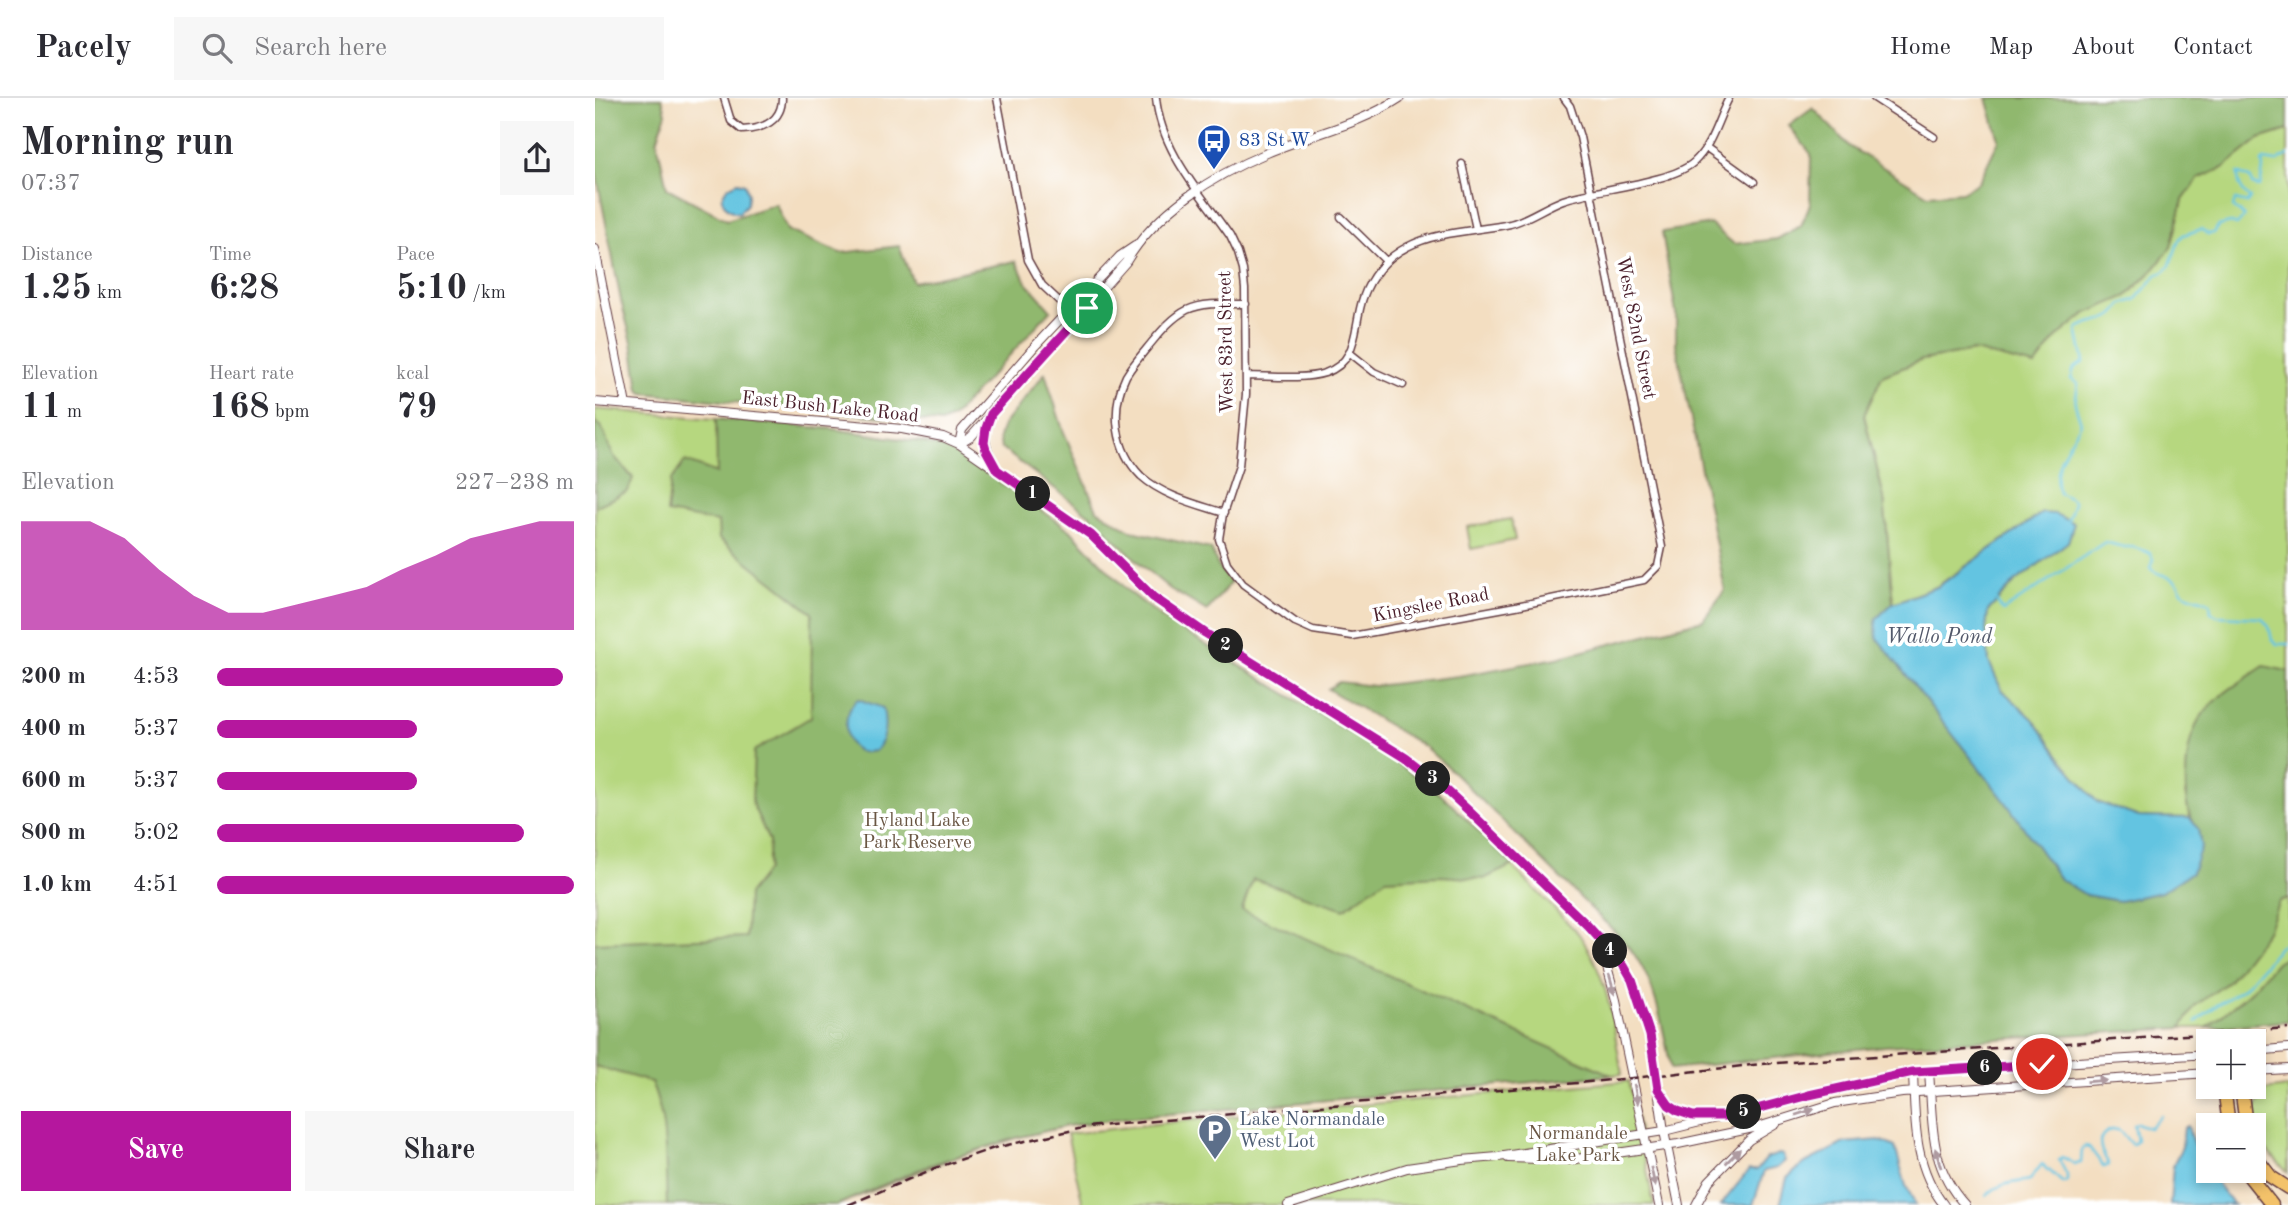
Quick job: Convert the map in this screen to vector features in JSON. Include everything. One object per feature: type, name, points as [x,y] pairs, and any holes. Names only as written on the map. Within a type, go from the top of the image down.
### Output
[{"type":"highway","points":[[2266,1171],[2288,1188]]},
{"type":"highway","points":[[2255,1183],[2269,1201],[2282,1205]]},
{"type":"street","points":[[724,98],[731,121],[742,130],[774,120],[782,107],[782,98]]},
{"type":"street","points":[[997,98],[1028,260],[1042,285],[1077,318]]},
{"type":"street","name":"West 83rd Street","points":[[1156,98],[1159,121],[1166,141],[1230,236],[1243,270],[1246,304],[1244,425],[1239,466],[1220,527],[1219,539],[1227,563]]},
{"type":"street","points":[[959,444],[971,437],[1077,318],[1154,225],[1199,191],[1266,153],[1360,121],[1400,98]]},
{"type":"street","name":"West 82nd Street","points":[[1564,98],[1570,106],[1580,137],[1592,193],[1661,547],[1658,566]]},
{"type":"street","points":[[1246,376],[1311,376],[1336,368],[1350,353],[1357,335],[1362,301],[1369,285],[1386,261],[1421,240],[1524,220],[1560,201],[1677,172],[1691,165],[1707,148],[1729,98]]},
{"type":"street","points":[[1874,98],[1934,137]]},
{"type":"street","points":[[1707,148],[1754,182]]},
{"type":"street","points":[[1462,164],[1476,229]]},
{"type":"street","points":[[1341,217],[1386,261]]},
{"type":"street","points":[[959,444],[962,430],[1068,310],[1120,256],[1137,244]]},
{"type":"street","points":[[595,249],[626,405]]},
{"type":"street","points":[[1224,513],[1169,494],[1140,474],[1121,444],[1117,409],[1119,392],[1126,375],[1175,317],[1201,306],[1246,304]]},
{"type":"street","points":[[1350,353],[1374,372],[1403,385]]},
{"type":"street","name":"East Bush Lake Road","points":[[595,402],[902,429],[943,437],[959,444],[1091,535],[1153,597],[1205,633],[1406,758],[1441,785],[1513,852],[1588,926],[1624,966],[1638,995],[1650,1035],[1664,1131],[1679,1205]]},
{"type":"street","points":[[991,414],[984,443],[997,470]]},
{"type":"street","name":"Kingslee Road","points":[[1227,563],[1243,584],[1295,622],[1313,630],[1352,636],[1644,580],[1658,566]]},
{"type":"street","name":"East Bush Lake Road","points":[[1601,942],[1616,1000],[1659,1205]]},
{"type":"street","points":[[2266,1050],[2288,1048]]},
{"type":"street","points":[[1288,1205],[1407,1168],[1644,1135],[1913,1072],[2196,1055]]},
{"type":"street","points":[[2266,1070],[2288,1069]]},
{"type":"street","points":[[1929,1071],[1933,1133],[1940,1166],[1955,1195],[1965,1205]]},
{"type":"street","points":[[1913,1072],[1919,1153],[1931,1188],[1944,1205]]},
{"type":"street","points":[[1499,1157],[1569,1160],[1667,1146],[1783,1119],[1835,1103],[1914,1092],[2196,1074]]},
{"type":"street","points":[[1658,1089],[1669,1105],[1685,1114],[1730,1116]]},
{"type":"street","points":[[1696,1205],[1709,1181],[1749,1140],[1783,1119]]},
{"type":"green space","points":[[595,98],[662,98],[666,113],[657,141],[667,188],[727,220],[776,204],[787,230],[840,253],[899,246],[913,282],[1016,261],[1026,282],[1051,310],[952,418],[941,423],[643,393],[639,389],[632,342],[621,301],[595,167]]},
{"type":"green space","points":[[1987,98],[2288,98],[2288,130],[2259,139],[2223,168],[2198,179],[2183,200],[2171,247],[2154,269],[2127,296],[2085,314],[2058,336],[2035,366],[1974,351],[1922,360],[1882,376],[1864,415],[1884,498],[1893,603],[1876,619],[1877,638],[2005,801],[2060,879],[2086,895],[2119,901],[2161,892],[2192,872],[2198,829],[2189,811],[2186,785],[2188,755],[2198,722],[2218,699],[2264,666],[2288,671],[2288,898],[2279,901],[2267,931],[2228,982],[2196,1005],[2181,1028],[1885,1046],[1671,1069],[1659,1011],[1649,982],[1636,957],[1618,935],[1425,747],[1328,689],[1339,682],[1374,686],[1459,676],[1557,658],[1703,620],[1725,590],[1676,344],[1676,313],[1662,232],[1710,224],[1734,244],[1777,239],[1801,226],[1810,204],[1811,154],[1789,126],[1813,108],[1849,146],[1928,195],[1962,192],[1979,182],[1999,140]]},
{"type":"green space","points":[[2288,130],[2288,671],[2264,667],[2185,794],[2190,818],[2139,817],[2097,802],[2064,763],[2033,719],[2001,689],[1989,662],[1986,629],[1988,611],[2015,582],[2068,542],[2074,523],[2042,513],[1936,587],[1893,603],[1884,498],[1864,415],[1882,376],[1922,360],[1974,351],[2035,365],[2058,336],[2085,313],[2127,296],[2154,269],[2171,247],[2183,200],[2198,179],[2223,168],[2259,139]]},
{"type":"green space","points":[[1045,373],[1063,430],[1097,510],[1132,531],[1211,549],[1219,568],[1231,582],[1207,611],[1170,589],[1090,515],[1001,448],[999,438],[1003,425]]},
{"type":"green space","name":"Hyland Lake Park Reserve","points":[[595,409],[833,429],[921,442],[948,449],[973,464],[1070,530],[1128,591],[1165,620],[1385,754],[1444,797],[1579,934],[1604,985],[1622,1074],[1123,1118],[1067,1126],[1016,1138],[948,1160],[838,1205],[595,1205]]},
{"type":"green space","name":"Hyland Lake Park Reserve","points":[[716,419],[833,429],[921,442],[948,449],[973,464],[1070,530],[1128,591],[1165,620],[1385,754],[1444,797],[1513,865],[1484,879],[1440,876],[1386,879],[1344,909],[1253,879],[1242,910],[1612,1075],[1123,1118],[1067,1126],[1016,1138],[927,1166],[837,1205],[667,1205],[663,1127],[651,1082],[595,1066],[595,943],[746,937],[748,894],[767,870],[769,841],[752,803],[754,751],[811,717],[812,613],[719,539],[718,522],[667,513],[671,481],[685,461],[717,473]],"holes":[[[858,699],[883,709],[875,751],[859,751],[847,732]]]},
{"type":"green space","points":[[595,422],[601,426],[613,455],[633,478],[628,491],[595,507]]},
{"type":"green space","points":[[1511,519],[1515,540],[1471,549],[1467,527]]},
{"type":"green space","points":[[2288,898],[2288,955],[2276,962],[2249,993],[2207,1028],[2181,1028],[2196,1005],[2228,982],[2267,931],[2279,901]]},
{"type":"green space","points":[[2288,955],[2288,1021],[2207,1028],[2249,993],[2276,962]]},
{"type":"green space","name":"Normandale Lake Park","points":[[1629,1081],[1654,1205],[1083,1205],[1067,1134],[1182,1121]]},
{"type":"green space","points":[[2288,1087],[2288,1173],[2266,1150],[2266,1113],[2253,1113],[2260,1099],[2266,1099],[2266,1090]]},
{"type":"water","points":[[738,182],[745,184],[748,195],[747,204],[739,213],[728,209],[722,199],[727,188]]},
{"type":"water","name":"Wallo Pond","points":[[2042,513],[2055,514],[2074,523],[2068,542],[2015,582],[1988,611],[1986,629],[1989,662],[2001,689],[2033,719],[2064,763],[2097,802],[2139,817],[2190,818],[2198,829],[2201,847],[2192,872],[2161,892],[2119,901],[2086,895],[2060,879],[2005,801],[1877,638],[1876,619],[1893,603],[1937,587]]},
{"type":"water","points":[[858,699],[883,708],[884,731],[875,751],[860,752],[848,740],[847,717]]},
{"type":"water","points":[[2188,1126],[2196,1149],[2196,1183],[2217,1183],[2234,1205],[2170,1205],[2173,1165],[2182,1147],[2184,1128]]},
{"type":"water","points":[[1879,1140],[1895,1147],[1906,1186],[1916,1205],[1780,1205],[1787,1178],[1805,1163],[1844,1143]]},
{"type":"water","points":[[1783,1155],[1785,1161],[1777,1168],[1764,1171],[1753,1205],[1721,1205],[1749,1170],[1757,1170],[1767,1158]]},
{"type":"waterway","points":[[2067,523],[2074,503],[2059,493],[2057,474],[2062,456],[2081,423],[2075,404],[2078,384],[2071,379],[2074,368],[2084,362],[2077,329],[2107,319],[2122,304],[2135,300],[2157,275],[2170,265],[2183,235],[2202,229],[2208,234],[2214,233],[2218,226],[2231,223],[2237,225],[2244,217],[2233,207],[2235,200],[2247,203],[2250,198],[2241,187],[2238,173],[2251,179],[2252,185],[2260,187],[2262,162],[2276,162],[2288,155]]},
{"type":"waterway","points":[[1995,599],[2003,611],[2105,542],[2150,553],[2153,559],[2150,568],[2173,579],[2186,594],[2210,603],[2211,612],[2217,616],[2262,618],[2269,627],[2272,640],[2277,644],[2288,644]]},
{"type":"waterway","points":[[2196,1022],[2243,989],[2288,940]]},
{"type":"waterway","points":[[1987,1196],[2001,1186],[2030,1180],[2042,1164],[2063,1183],[2067,1181],[2067,1175],[2059,1160],[2062,1157],[2075,1164],[2081,1163],[2082,1149],[2085,1146],[2089,1147],[2104,1167],[2109,1165],[2100,1144],[2104,1134],[2119,1130],[2131,1144],[2135,1143],[2137,1140],[2134,1125],[2137,1123],[2149,1128],[2161,1115]]},
{"type":"railway","points":[[848,1205],[933,1169],[994,1148],[1087,1127],[1761,1064],[2288,1028]]},
{"type":"place","name":"83 St W","points":[[1214,171]]},
{"type":"place","name":"Lake Normandale West Lot","points":[[1215,1161]]},
{"type":"route","points":[[1087,308],[991,414],[984,443],[997,470],[1091,535],[1153,597],[1205,633],[1406,758],[1441,785],[1513,852],[1588,926],[1624,966],[1638,995],[1650,1035],[1658,1089],[1669,1105],[1693,1116],[1730,1116],[1913,1072],[2042,1064]]}]
